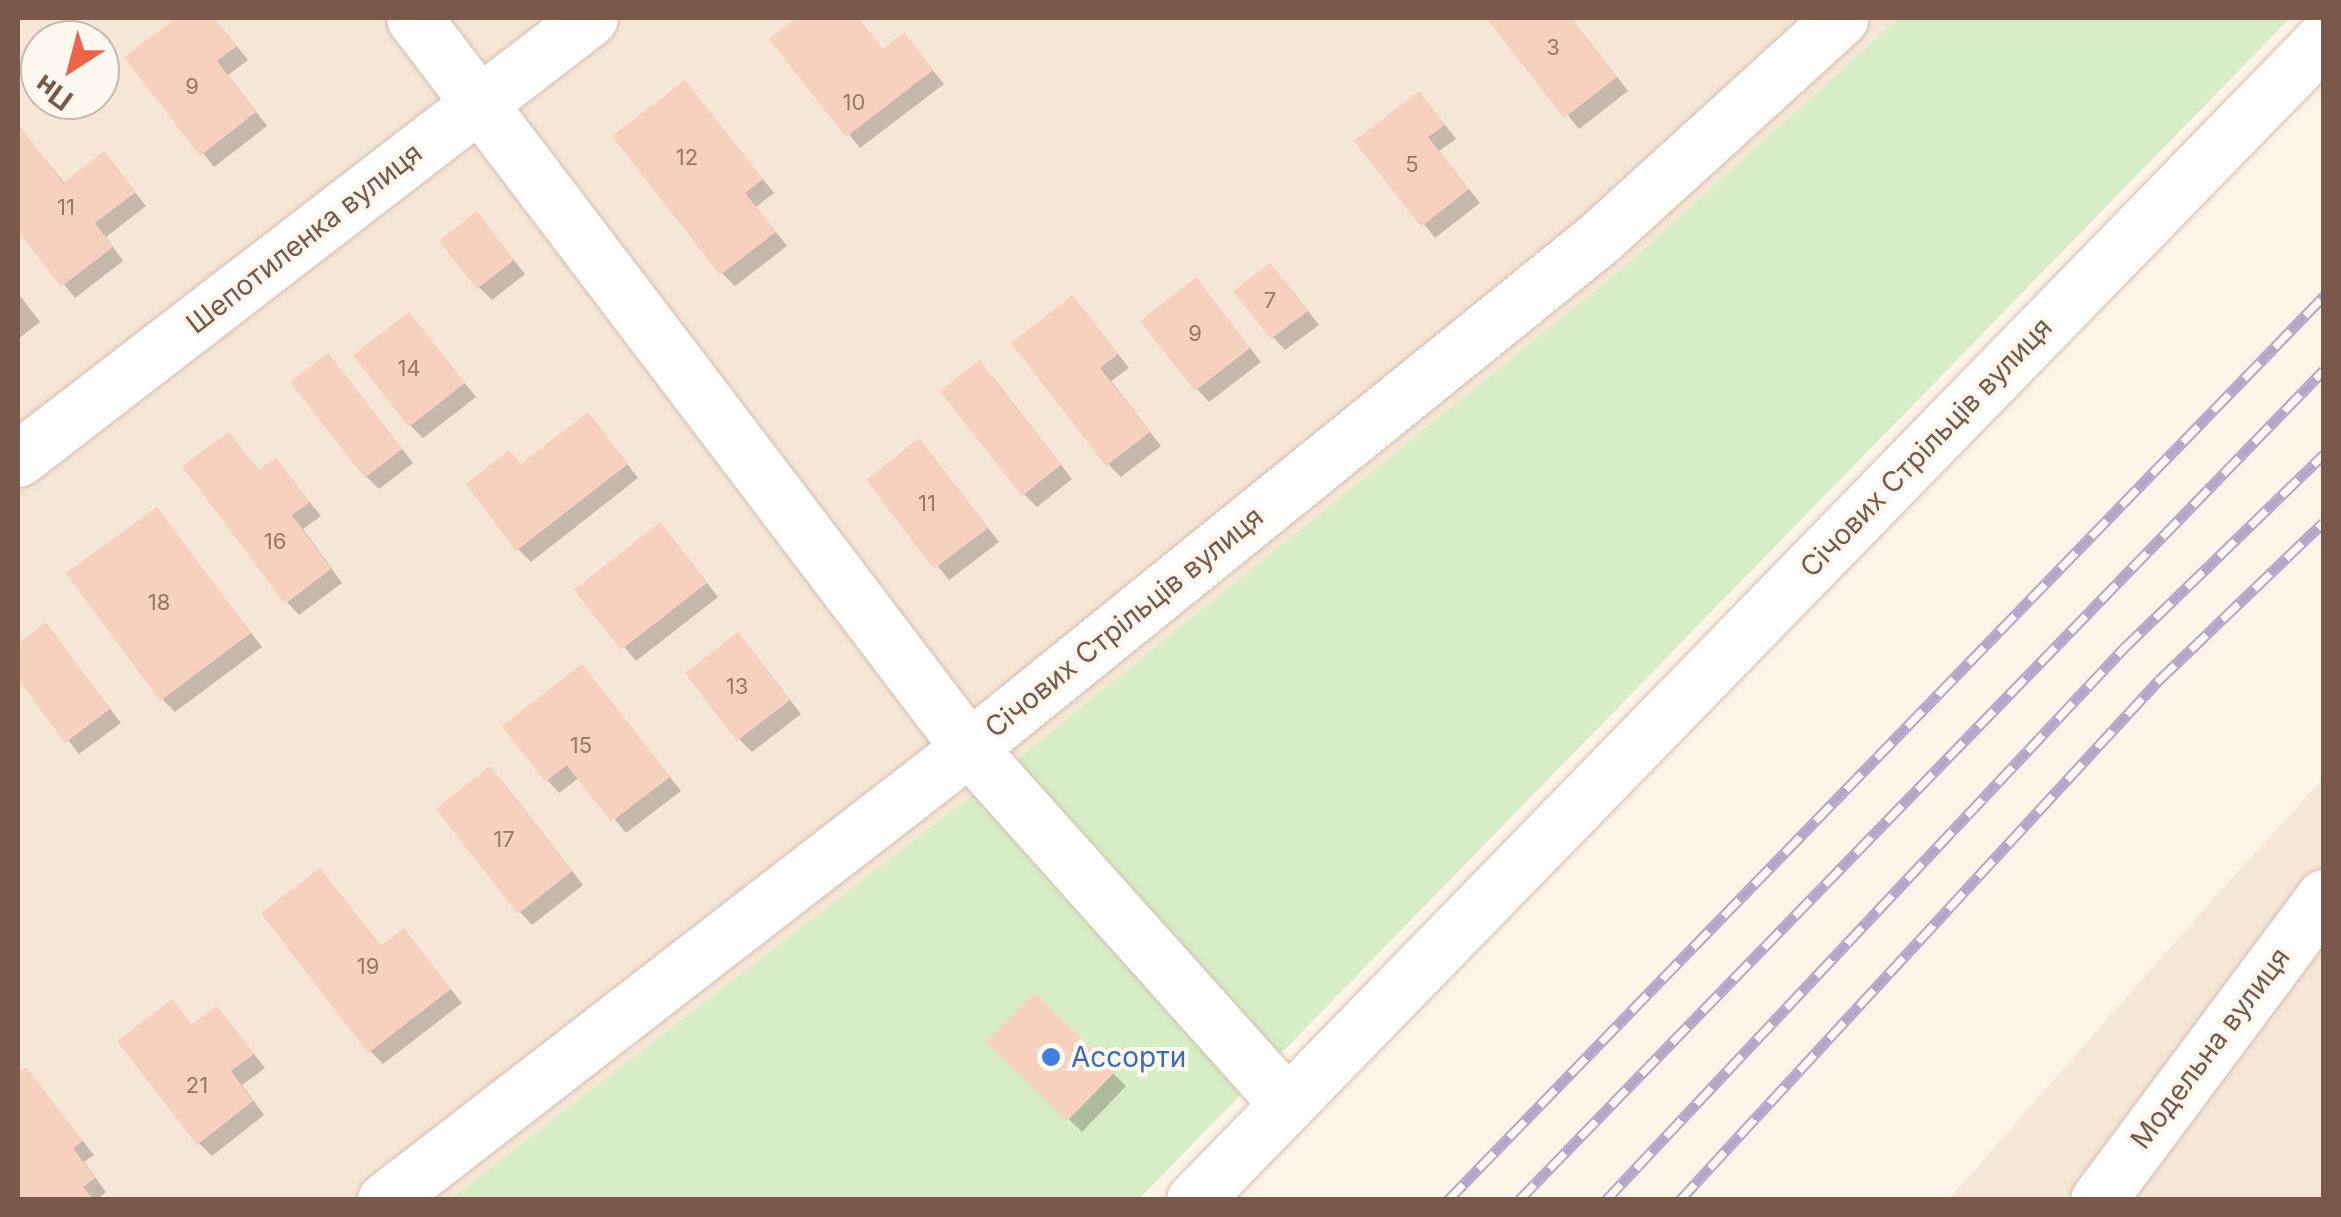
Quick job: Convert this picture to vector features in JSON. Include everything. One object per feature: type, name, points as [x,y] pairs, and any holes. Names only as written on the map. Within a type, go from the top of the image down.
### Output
[{"type":"street","points":[[414,18],[969,748],[1287,1104]]},
{"type":"street","name":"Шепотиленка вулиця","points":[[18,458],[590,18]]},
{"type":"street","name":"Січових Стрільців вулиця","points":[[385,1200],[969,748],[1598,238],[1841,18]]},
{"type":"street","name":"Січових Стрільців вулиця","points":[[1194,1200],[2324,39]]},
{"type":"street","name":"Модельна вулиця","points":[[2098,1200],[2324,897]]},
{"type":"shaded area","points":[[18,18],[1899,18],[1623,268],[994,778],[449,1200],[18,1199]]},
{"type":"shaded area","points":[[2323,779],[2323,1199],[1948,1200],[2222,889]]},
{"type":"green space","points":[[1899,18],[2290,18],[1139,1199],[449,1200],[994,778],[1623,268]]},
{"type":"building","points":[[176,18],[214,18],[237,46],[217,61],[256,112],[200,156],[124,57]]},
{"type":"building","points":[[796,18],[858,18],[883,49],[904,32],[933,70],[846,137],[769,39]]},
{"type":"building","points":[[1571,18],[1617,77],[1564,118],[1488,20]]},
{"type":"building","points":[[685,80],[763,179],[745,193],[776,232],[720,275],[612,136]]},
{"type":"building","points":[[1419,91],[1445,125],[1428,137],[1469,189],[1421,227],[1354,141]]},
{"type":"building","points":[[18,124],[63,183],[104,151],[136,192],[95,223],[113,247],[61,287],[18,231]]},
{"type":"building","points":[[477,211],[514,260],[477,289],[439,241]]},
{"type":"building","points":[[1270,263],[1308,311],[1271,339],[1233,291]]},
{"type":"building","points":[[1196,277],[1250,348],[1195,391],[1140,321]]},
{"type":"building","points":[[1073,295],[1118,354],[1100,368],[1150,432],[1106,466],[1011,343]]},
{"type":"building","points":[[409,312],[465,383],[409,427],[353,355]]},
{"type":"building","points":[[328,353],[402,449],[365,478],[290,382]]},
{"type":"building","points":[[979,360],[1061,465],[1022,496],[940,391]]},
{"type":"building","points":[[588,412],[628,464],[516,551],[466,484],[509,450],[521,464]]},
{"type":"building","points":[[229,432],[258,470],[276,458],[310,502],[292,515],[331,569],[285,604],[182,466]]},
{"type":"building","points":[[919,438],[988,528],[934,569],[866,480]]},
{"type":"building","points":[[157,507],[251,633],[160,701],[66,573]]},
{"type":"building","points":[[660,522],[707,583],[621,650],[574,590]]},
{"type":"building","points":[[46,622],[110,709],[65,743],[18,679],[18,644]]},
{"type":"building","points":[[738,632],[790,700],[737,741],[685,673]]},
{"type":"building","points":[[582,664],[670,777],[611,822],[567,765],[545,782],[502,726]]},
{"type":"building","points":[[490,766],[572,871],[518,914],[436,809]]},
{"type":"building","points":[[320,868],[381,946],[404,928],[451,989],[368,1053],[261,913]]},
{"type":"building","points":[[1035,993],[1115,1072],[1067,1121],[986,1042]]},
{"type":"building","points":[[172,999],[192,1024],[217,1006],[254,1054],[231,1071],[253,1101],[197,1145],[117,1041]]},
{"type":"building","points":[[26,1067],[83,1141],[73,1148],[95,1178],[83,1187],[94,1200],[18,1200],[18,1073]]},
{"type":"railway","points":[[1448,1200],[2324,296]]},
{"type":"railway","points":[[1519,1200],[2324,370]]},
{"type":"railway","points":[[1606,1200],[2124,648],[2324,454]]},
{"type":"railway","points":[[1680,1200],[2159,680],[2324,522]]},
{"type":"place","name":"Ассорти","points":[[1051,1057]]}]
